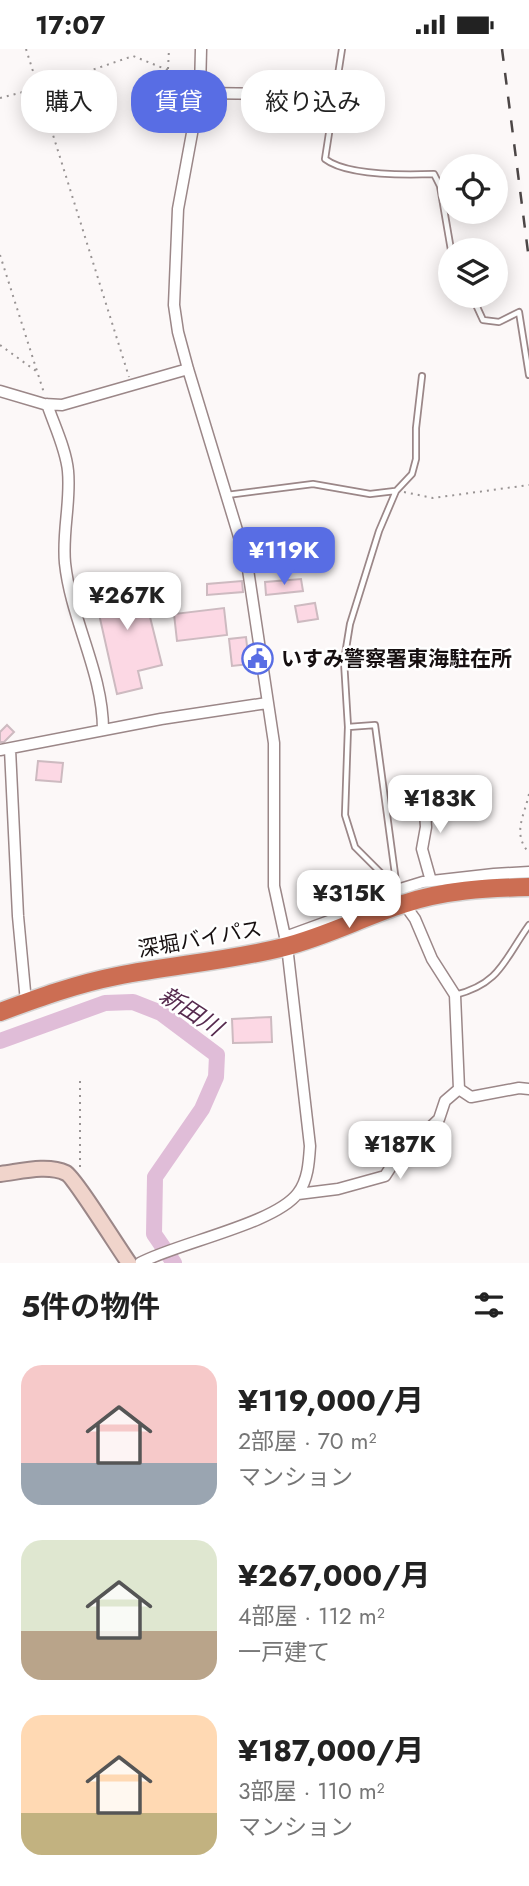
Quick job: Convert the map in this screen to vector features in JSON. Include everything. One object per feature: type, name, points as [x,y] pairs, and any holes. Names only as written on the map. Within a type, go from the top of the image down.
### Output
[{"type":"highway","name":"深堀バイパス","points":[[0,1012],[83,984],[242,957],[286,941],[316,938],[400,897],[529,887]]},
{"type":"street","points":[[200,70],[201,49]]},
{"type":"street","points":[[145,1260],[259,1219],[287,1203],[298,1194],[309,1163],[310,1146],[286,941],[274,886],[274,743],[247,563],[188,369],[174,305],[178,209],[192,133]]},
{"type":"street","points":[[0,391],[47,404],[62,405],[188,369]]},
{"type":"street","points":[[47,404],[68,468],[65,562],[97,679],[103,730]]},
{"type":"street","points":[[26,1002],[5,750],[267,702]]},
{"type":"street","points":[[424,796],[426,827],[422,849],[431,881]]},
{"type":"street","points":[[298,1194],[338,1189],[385,1176],[394,1161],[439,1119],[445,1101],[459,1089],[455,995],[432,959],[415,919],[400,897],[431,881],[529,872]]},
{"type":"street","points":[[459,1089],[471,1097],[519,1088],[529,1089]]},
{"type":"street","points":[[0,1174],[57,1170],[70,1176],[129,1263]]},
{"type":"lane","points":[[342,49],[325,159],[334,166],[396,175],[434,174],[440,185],[449,238]]},
{"type":"lane","points":[[478,308],[483,320],[499,322],[519,312],[529,375]]},
{"type":"lane","points":[[400,897],[355,848],[345,815],[348,727],[344,661],[350,624],[373,549],[396,491],[412,474],[416,459],[416,428],[422,376]]},
{"type":"lane","points":[[228,495],[313,484],[370,494],[396,491]]},
{"type":"lane","points":[[348,727],[375,725],[400,897]]},
{"type":"lane","points":[[455,995],[475,990],[494,978],[529,925]]},
{"type":"path","points":[[26,49],[33,70]]},
{"type":"path","points":[[92,70],[133,56],[168,70],[169,49]]},
{"type":"path","points":[[0,99],[21,93]]},
{"type":"path","points":[[53,133],[132,385]]},
{"type":"path","points":[[0,255],[47,404]]},
{"type":"path","points":[[0,345],[38,372]]},
{"type":"path","points":[[396,491],[433,498],[529,485]]},
{"type":"path","points":[[529,795],[519,834],[521,843],[529,853]]},
{"type":"path","points":[[76,1185],[80,1171],[80,1081]]},
{"type":"building","points":[[117,577],[121,594],[151,587],[156,612],[149,613],[162,665],[138,671],[142,688],[117,694],[92,583]]},
{"type":"building","points":[[301,579],[303,591],[266,595],[265,582]]},
{"type":"building","points":[[242,581],[243,592],[207,595],[207,584]]},
{"type":"building","points":[[315,603],[318,619],[298,622],[295,606]]},
{"type":"building","points":[[224,608],[227,635],[177,641],[174,614]]},
{"type":"building","points":[[246,637],[249,664],[232,666],[229,639]]},
{"type":"building","points":[[7,725],[14,732],[4,742],[0,742],[0,732]]},
{"type":"building","points":[[38,761],[63,763],[61,782],[36,780]]},
{"type":"building","points":[[271,1017],[272,1042],[233,1043],[232,1019]]},
{"type":"waterway","name":"新田川","points":[[0,1041],[105,1003],[133,1002],[161,1013],[217,1055],[216,1077],[202,1109],[155,1177],[154,1234],[174,1263]]},
{"type":"railway","points":[[502,49],[529,260]]},
{"type":"place","name":"いすみ警察署東海駐在所","points":[[258,659]]}]
